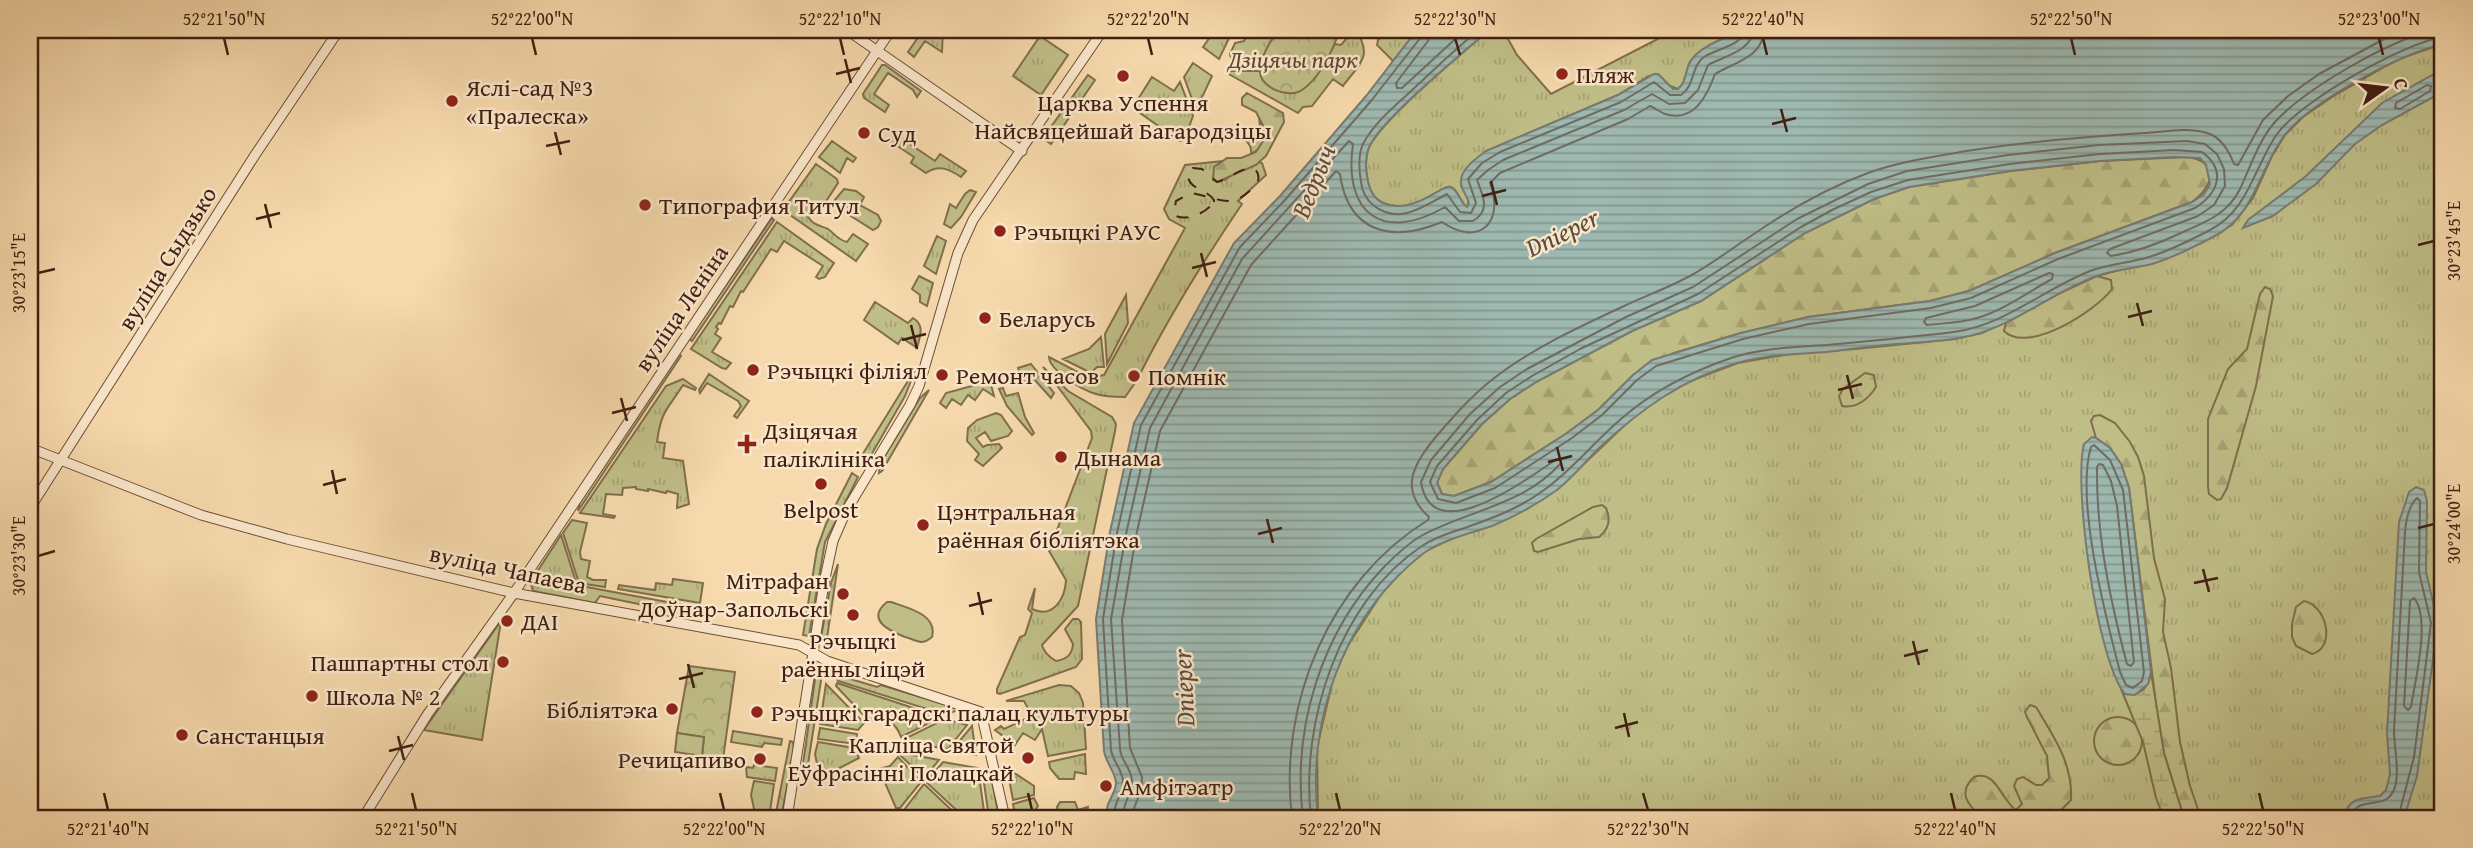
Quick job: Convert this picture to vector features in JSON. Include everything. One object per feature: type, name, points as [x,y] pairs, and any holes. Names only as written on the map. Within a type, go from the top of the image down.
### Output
[{"type":"street","name":"вуліца Сыдзько","points":[[30,508],[255,156],[339,30]]},
{"type":"street","points":[[847,30],[1022,151]]},
{"type":"street","name":"вуліца Леніна","points":[[363,818],[422,722],[514,593],[891,30]]},
{"type":"street","points":[[787,818],[833,541],[846,510],[919,386],[966,234],[1103,30]]},
{"type":"street","name":"вуліца Чапаева","points":[[30,448],[201,515],[287,539],[514,593],[799,645],[827,661],[981,712],[1005,818]]},
{"type":"green space","points":[[923,30],[943,30],[942,52],[925,41],[914,57],[908,52]]},
{"type":"green space","points":[[1215,30],[1233,30],[1219,59],[1203,47]]},
{"type":"green space","points":[[1250,30],[1277,32],[1261,65],[1249,65],[1251,58],[1246,57],[1242,64],[1232,62],[1230,54],[1235,43],[1244,41]]},
{"type":"green space","name":"Дзіцячы парк","points":[[1278,30],[1340,30],[1320,71],[1302,90],[1290,93],[1276,90],[1269,87],[1261,76],[1262,59]]},
{"type":"green space","points":[[1349,30],[1356,30],[1364,47],[1359,65],[1343,86],[1333,79],[1312,106],[1303,107],[1298,113],[1227,73],[1260,71],[1273,88],[1295,93],[1326,60],[1335,44],[1341,45],[1347,38]]},
{"type":"green space","points":[[1387,30],[1417,30],[1393,61],[1377,45]]},
{"type":"green space","points":[[1489,30],[1503,30],[1517,55],[1551,94],[1675,30],[1745,30],[1699,52],[1689,64],[1684,81],[1678,89],[1670,86],[1658,74],[1649,76],[1618,95],[1486,151],[1472,163],[1461,186],[1469,200],[1467,207],[1451,187],[1405,206],[1383,203],[1371,192],[1366,171],[1368,150],[1375,138],[1403,106]]},
{"type":"green space","points":[[1040,36],[1068,55],[1041,95],[1013,76]]},
{"type":"green space","points":[[2443,44],[2443,818],[1318,818],[1317,748],[1333,679],[1347,647],[1382,593],[1405,568],[1426,551],[1562,485],[1652,402],[1679,386],[1706,375],[1738,363],[1789,354],[1955,339],[1982,333],[2097,276],[2172,256],[2232,225],[2253,198],[2285,135],[2303,117],[2398,59]]},
{"type":"green space","points":[[1193,63],[1212,76],[1196,110],[1184,77]]},
{"type":"green space","points":[[882,65],[921,91],[917,97],[913,90],[888,73],[874,94],[889,105],[885,112],[864,98],[863,94]]},
{"type":"green space","points":[[1088,75],[1095,80],[1051,144],[1043,138]]},
{"type":"green space","points":[[1152,77],[1174,91],[1180,82],[1193,116],[1184,140],[1180,141],[1140,113],[1135,104]]},
{"type":"green space","points":[[1247,93],[1283,113],[1284,122],[1266,156],[1256,165],[1217,182],[1213,180],[1214,167],[1227,158],[1241,158],[1256,152],[1265,138],[1265,129],[1256,112],[1242,105],[1242,98]]},
{"type":"green space","points":[[1259,117],[1264,138],[1257,151],[1251,154],[1246,141],[1224,129],[1226,127],[1247,138],[1254,137],[1260,127]]},
{"type":"green space","points":[[895,134],[935,161],[940,154],[966,171],[961,177],[944,169],[926,173],[911,163],[914,157],[890,141]]},
{"type":"green space","points":[[832,141],[856,158],[853,162],[847,158],[840,173],[819,157]]},
{"type":"green space","points":[[2186,157],[2204,163],[2210,175],[2205,189],[2192,202],[2055,253],[1969,291],[1930,301],[1808,317],[1674,353],[1633,375],[1598,410],[1491,482],[1454,496],[1442,494],[1437,482],[1443,469],[1482,424],[1510,399],[1536,382],[1632,331],[1701,301],[1805,233],[1874,199],[1909,187],[2011,171],[2100,161]]},
{"type":"green space","points":[[1223,161],[1214,167],[1225,180],[1239,170],[1259,162],[1262,163],[1266,175],[1238,201],[1242,204],[1188,288],[1139,376],[1133,374],[1132,377],[1137,380],[1125,397],[1096,394],[1068,379],[1055,368],[1049,357],[1089,378],[1104,375],[1185,228],[1169,219],[1164,209],[1185,165]]},
{"type":"green space","points":[[816,164],[837,179],[838,183],[819,212],[814,209],[808,217],[844,241],[847,242],[853,234],[868,244],[856,261],[783,210]]},
{"type":"green space","points":[[844,189],[856,191],[864,197],[860,205],[878,215],[881,221],[878,227],[873,230],[835,206],[834,201]]},
{"type":"green space","points":[[970,190],[976,192],[961,217],[951,228],[944,224],[950,204],[956,208]]},
{"type":"green space","points":[[772,218],[774,220],[692,341],[689,339]]},
{"type":"green space","points":[[777,222],[834,263],[825,277],[819,279],[816,277],[823,266],[784,241],[777,252],[771,249],[733,307],[730,306],[721,324],[716,327],[718,329],[715,334],[721,338],[712,352],[731,363],[726,369],[722,368],[691,349]]},
{"type":"green space","points":[[937,236],[946,241],[936,274],[924,266]]},
{"type":"green space","points":[[919,276],[933,283],[927,306],[920,302],[920,295],[912,289]]},
{"type":"green space","points":[[2097,276],[2111,280],[2112,289],[2078,318],[2045,334],[2029,338],[2015,337],[2004,331],[2006,323]]},
{"type":"green space","points":[[2265,287],[2270,289],[2273,296],[2256,386],[2227,488],[2221,499],[2217,500],[2209,494],[2208,487],[2208,419],[2228,369],[2247,349],[2260,294]]},
{"type":"green space","points":[[1126,295],[1128,323],[1107,364],[1105,334]]},
{"type":"green space","points":[[875,302],[908,323],[913,318],[917,321],[921,331],[917,348],[902,338],[898,344],[864,320]]},
{"type":"green space","points":[[1101,337],[1104,367],[1097,367],[1091,373],[1063,359],[1089,349]]},
{"type":"green space","points":[[679,354],[681,356],[578,511],[580,501]]},
{"type":"green space","points":[[1031,364],[1054,393],[1051,398],[1034,379],[1023,382],[1018,368]]},
{"type":"green space","points":[[1043,367],[1068,391],[1112,417],[1116,424],[1078,606],[1042,645],[1047,654],[1056,661],[1066,658],[1073,644],[1065,629],[1073,619],[1078,619],[1081,622],[1082,659],[1076,667],[1000,694],[997,689],[1020,637],[1025,635],[1032,613],[1028,609],[1035,588],[1032,609],[1039,611],[1052,609],[1063,594],[1066,580],[1049,551],[1092,438],[1091,431]]},
{"type":"green space","points":[[916,368],[905,396],[870,457],[859,460]]},
{"type":"green space","points":[[1865,373],[1874,375],[1876,387],[1858,404],[1842,406],[1839,396],[1843,389]]},
{"type":"green space","points":[[709,374],[749,401],[737,418],[734,416],[741,406],[738,401],[707,383],[700,393],[699,390]]},
{"type":"green space","points":[[683,379],[696,388],[695,390],[683,385],[663,416],[657,442],[665,443],[663,458],[683,461],[689,504],[677,508],[678,494],[667,491],[623,488],[622,495],[606,494],[603,514],[615,516],[614,518],[580,513],[666,386]]},
{"type":"green space","points":[[990,381],[994,396],[983,389],[975,400],[968,395],[961,405],[952,399],[946,408],[940,403],[946,393]]},
{"type":"green space","points":[[1003,388],[1006,396],[1018,393],[1025,417],[1034,433],[1032,435],[1007,406],[999,389]]},
{"type":"green space","points":[[929,390],[879,473],[880,464],[920,398]]},
{"type":"green space","points":[[996,413],[1001,415],[1012,431],[1008,436],[991,441],[985,432],[976,438],[983,447],[999,444],[1002,448],[983,466],[975,460],[979,454],[967,441],[968,428],[977,420]]},
{"type":"green space","points":[[2100,415],[2115,423],[2130,442],[2144,476],[2154,558],[2165,599],[2163,632],[2171,668],[2180,742],[2201,818],[2184,818],[2164,753],[2129,488],[2121,464],[2110,448],[2096,438],[2091,421],[2094,416]]},
{"type":"green space","points":[[852,473],[858,477],[825,542],[809,636],[803,635],[817,549],[826,524]]},
{"type":"green space","points":[[1602,505],[1606,508],[1609,520],[1605,531],[1599,537],[1579,539],[1534,551],[1532,543],[1536,539],[1593,507]]},
{"type":"green space","points":[[572,520],[587,523],[580,552],[581,559],[590,561],[587,577],[606,580],[605,587],[579,583],[563,533]]},
{"type":"green space","points":[[561,535],[576,582],[535,575]]},
{"type":"green space","points":[[838,564],[827,638],[821,637],[831,583]]},
{"type":"green space","points":[[533,577],[694,607],[692,615],[600,596],[595,603],[533,591],[530,581]]},
{"type":"green space","points":[[673,579],[703,583],[700,603],[618,589],[619,585],[655,590],[656,583],[672,585]]},
{"type":"green space","points":[[2304,601],[2318,610],[2326,626],[2324,643],[2320,650],[2312,654],[2296,646],[2292,637],[2296,607]]},
{"type":"green space","points":[[887,602],[926,617],[933,629],[932,637],[920,642],[887,628],[878,614]]},
{"type":"green space","points":[[501,621],[482,740],[424,730],[428,724]]},
{"type":"green space","points":[[689,666],[735,672],[723,759],[702,756],[704,737],[677,733]]},
{"type":"green space","points":[[816,672],[822,674],[806,777],[803,764]]},
{"type":"green space","points":[[2151,672],[2164,753],[2184,818],[2164,818],[2156,798],[2143,742],[2121,689],[2125,694],[2139,692],[2146,687]]},
{"type":"green space","points":[[834,674],[960,709],[946,715],[838,681]]},
{"type":"green space","points":[[837,683],[941,717],[901,737],[896,727],[889,722],[880,719],[869,721],[836,686]]},
{"type":"green space","points":[[826,684],[864,723],[858,730],[820,724]]},
{"type":"green space","points":[[1059,685],[1071,686],[1079,693],[1083,703],[1086,749],[1048,756],[1042,729],[1035,740],[1023,733],[1015,745],[995,730],[1001,726],[1004,729],[1032,716],[1024,701],[1006,701]]},
{"type":"green space","points":[[2030,705],[2036,707],[2061,751],[2069,774],[2071,800],[2060,811],[2060,818],[1981,818],[1965,793],[1974,777],[1988,777],[2016,810],[2022,804],[2014,786],[2017,779],[2023,777],[2036,785],[2042,785],[2049,778],[2047,756],[2025,712]]},
{"type":"green space","points":[[2118,717],[2135,724],[2142,741],[2135,758],[2118,765],[2101,758],[2094,741],[2101,724]]},
{"type":"green space","points":[[945,719],[967,725],[948,749],[902,742],[902,740]]},
{"type":"green space","points":[[972,726],[976,755],[952,750]]},
{"type":"green space","points":[[820,728],[857,734],[855,744],[818,739]]},
{"type":"green space","points":[[733,731],[782,739],[781,745],[764,743],[762,747],[731,742]]},
{"type":"green space","points":[[677,733],[704,737],[702,756],[675,752]]},
{"type":"green space","points":[[790,741],[793,742],[794,750],[781,818],[775,818]]},
{"type":"green space","points":[[818,742],[854,748],[859,758],[820,778],[815,754]]},
{"type":"green space","points":[[902,753],[939,760],[924,778],[900,755]]},
{"type":"green space","points":[[1085,754],[1086,774],[1075,772],[1074,779],[1059,779],[1050,768],[1049,762]]},
{"type":"green space","points":[[898,757],[921,782],[900,808],[896,808],[879,769],[890,766]]},
{"type":"green space","points":[[943,762],[978,768],[985,818],[965,818],[926,782]]},
{"type":"green space","points":[[754,765],[777,768],[775,781],[747,777],[746,767],[753,768]]},
{"type":"green space","points":[[982,769],[990,770],[999,818],[989,818]]},
{"type":"green space","points":[[1013,772],[1034,786],[1034,795],[1013,800],[1009,779]]},
{"type":"green space","points":[[754,781],[774,784],[769,818],[756,818],[751,795]]},
{"type":"green space","points":[[924,784],[960,818],[904,810]]},
{"type":"green space","points":[[1034,798],[1038,806],[1030,818],[1016,818],[1013,804]]},
{"type":"green space","points":[[1060,802],[1075,802],[1078,810],[1088,807],[1087,818],[1059,818],[1057,807]]},
{"type":"water","points":[[1417,30],[1489,30],[1403,106],[1374,138],[1366,158],[1370,189],[1383,203],[1394,206],[1416,203],[1451,187],[1467,207],[1469,203],[1461,177],[1470,164],[1486,151],[1618,95],[1654,74],[1658,74],[1673,89],[1678,89],[1684,81],[1689,64],[1699,52],[1745,30],[2443,30],[2443,44],[2381,68],[2335,94],[2297,122],[2275,150],[2255,192],[2238,217],[2227,228],[2206,241],[2152,264],[2094,277],[1995,328],[1977,334],[1748,360],[1717,370],[1680,387],[1646,409],[1599,448],[1563,485],[1541,501],[1492,526],[1460,536],[1425,552],[1396,578],[1375,603],[1342,659],[1330,689],[1317,753],[1318,818],[1108,818],[1107,808],[1116,780],[1104,751],[1096,619],[1110,532],[1134,423],[1234,243],[1280,196],[1366,96]],"holes":[[[2200,158],[2206,165],[2210,184],[2204,194],[2192,202],[2055,253],[1969,291],[1930,301],[1808,317],[1741,333],[1652,360],[1598,410],[1491,482],[1454,496],[1442,494],[1437,483],[1443,469],[1482,424],[1510,399],[1536,382],[1632,331],[1701,301],[1805,233],[1874,199],[1909,187],[2010,171],[2100,161]]]},
{"type":"water","points":[[2443,69],[2443,79],[2437,95],[2382,125],[2355,144],[2316,184],[2273,216],[2243,228],[2248,220],[2306,176],[2382,103]]},
{"type":"water","points":[[2092,437],[2110,448],[2121,464],[2129,488],[2151,672],[2148,684],[2135,695],[2125,694],[2115,676],[2105,647],[2090,573],[2081,465],[2084,444]]},
{"type":"water","points":[[2416,487],[2424,490],[2427,501],[2426,572],[2438,623],[2417,776],[2404,818],[2344,818],[2353,802],[2380,796],[2386,790],[2390,774],[2387,733],[2399,522],[2409,492]]},
{"type":"railway","points":[[1214,202],[1206,210],[1191,217],[1176,216],[1174,212],[1176,201],[1191,193],[1209,197],[1216,199],[1224,201],[1245,195],[1257,183],[1259,177],[1255,169],[1245,169],[1217,182],[1202,169],[1193,168],[1188,173],[1191,183],[1211,196],[1214,200],[1214,202]]},
{"type":"place","name":"Пляж","points":[[1562,74]]},
{"type":"place","name":"Царква Успення Найсвяцейшай Багародзіцы","points":[[1123,76]]},
{"type":"place","name":"Яслі-сад №3 «Пралеска»","points":[[452,101]]},
{"type":"place","name":"Суд","points":[[864,133]]},
{"type":"place","name":"Типография Титул","points":[[645,205]]},
{"type":"place","name":"Рэчыцкі РАУС","points":[[1000,231]]},
{"type":"place","name":"Беларусь","points":[[985,318]]},
{"type":"place","name":"Рэчыцкі філіял","points":[[753,370]]},
{"type":"place","name":"Ремонт часов","points":[[942,375]]},
{"type":"place","name":"Помнік","points":[[1134,376]]},
{"type":"place","name":"Дзіцячая паліклініка","points":[[747,444]]},
{"type":"place","name":"Дынама","points":[[1061,457]]},
{"type":"place","name":"Belpost","points":[[821,484]]},
{"type":"place","name":"Цэнтральная раённая бібліятэка","points":[[923,525]]},
{"type":"place","name":"Мітрафан Доўнар-Запольскі","points":[[843,594]]},
{"type":"place","name":"Рэчыцкі раённы ліцэй","points":[[853,615]]},
{"type":"place","name":"ДАІ","points":[[507,621]]},
{"type":"place","name":"Пашпартны стол","points":[[503,662]]},
{"type":"place","name":"Школа № 2","points":[[312,696]]},
{"type":"place","name":"Бібліятэка","points":[[672,709]]},
{"type":"place","name":"Рэчыцкі гарадскі палац культуры","points":[[757,712]]},
{"type":"place","name":"Санстанцыя","points":[[182,735]]},
{"type":"place","name":"Капліца Святой Еўфрасінні Полацкай","points":[[1028,758]]},
{"type":"place","name":"Речицапиво","points":[[760,759]]},
{"type":"place","name":"Амфітэатр","points":[[1106,786]]},
{"type":"water label","name":"Ведрыч","points":[[1313,181]]},
{"type":"water label","name":"Dnieper","points":[[1562,232]]},
{"type":"water label","name":"Dnieper","points":[[1183,688]]}]
